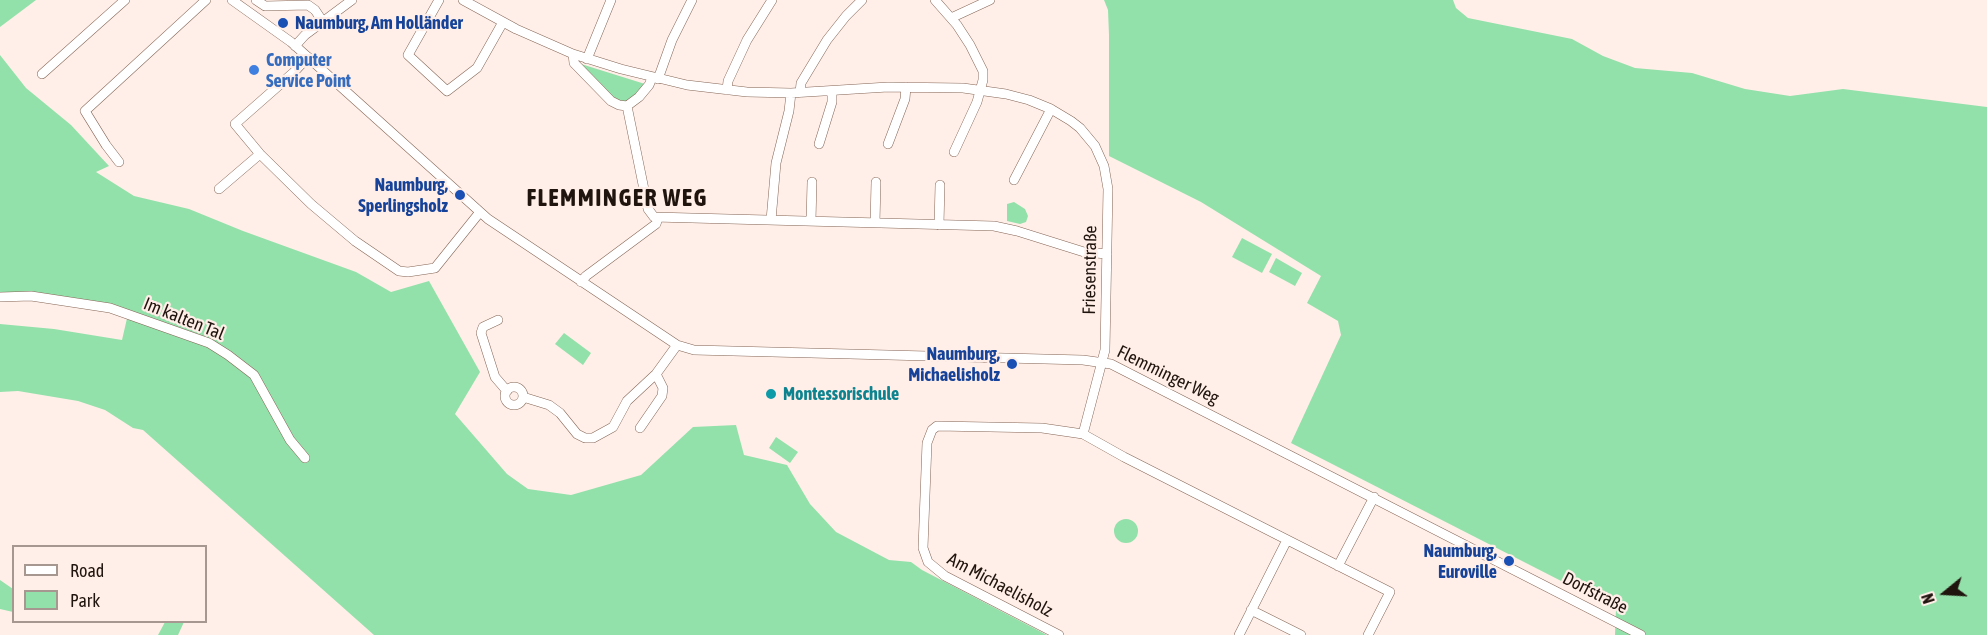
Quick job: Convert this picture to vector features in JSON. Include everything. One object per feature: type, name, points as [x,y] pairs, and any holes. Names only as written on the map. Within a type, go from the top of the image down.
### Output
[{"type":"street","points":[[42,74],[124,0]]},
{"type":"street","points":[[119,162],[106,146],[85,111],[206,0]]},
{"type":"street","name":"Flemminger Weg","points":[[232,0],[308,57],[480,212],[677,345],[694,350],[1102,362],[1125,370],[1534,580]]},
{"type":"street","points":[[256,0],[265,6],[308,5],[315,10],[323,22]]},
{"type":"street","points":[[295,46],[305,35],[352,0]]},
{"type":"street","points":[[439,0],[408,55],[447,91],[477,68],[503,22]]},
{"type":"street","points":[[463,0],[503,22],[573,54],[687,85],[727,90],[796,93],[906,87],[981,90],[1018,97],[1051,109],[1014,180]]},
{"type":"street","points":[[587,59],[611,0]]},
{"type":"street","points":[[573,54],[574,63],[611,100],[619,105],[627,106],[639,97],[655,78],[692,0]]},
{"type":"street","points":[[727,90],[728,81],[747,40],[772,0]]},
{"type":"street","points":[[771,220],[776,163],[796,93],[827,40],[862,0]]},
{"type":"street","points":[[935,0],[970,45],[983,71],[981,90],[954,152]]},
{"type":"street","points":[[951,18],[990,0]]},
{"type":"street","points":[[308,57],[235,124],[260,154],[344,233],[392,267],[404,272],[413,272],[435,268],[480,212]]},
{"type":"street","points":[[888,144],[905,99],[906,87]]},
{"type":"street","points":[[819,144],[832,102],[832,92]]},
{"type":"street","points":[[627,106],[648,209],[658,218],[1004,228],[1078,250],[1107,254]]},
{"type":"street","name":"Friesenstraße","points":[[1051,109],[1071,121],[1087,136],[1100,156],[1107,178],[1106,340],[1102,362]]},
{"type":"street","points":[[219,189],[260,154]]},
{"type":"street","points":[[811,221],[812,182]]},
{"type":"street","points":[[875,223],[876,182]]},
{"type":"street","points":[[939,225],[940,185]]},
{"type":"street","points":[[581,282],[656,224],[658,218]]},
{"type":"street","name":"Im kalten Tal","points":[[0,297],[31,296],[110,308],[209,343],[254,375],[290,440],[305,458]]},
{"type":"street","points":[[498,320],[483,327],[481,333],[495,377],[507,392],[507,400],[511,404],[519,404],[523,398],[543,402],[552,407],[577,434],[589,439],[613,427],[627,400],[656,374],[677,345]]},
{"type":"street","points":[[1083,434],[1102,362]]},
{"type":"street","points":[[640,428],[662,396],[663,388],[656,374]]},
{"type":"street","name":"Am Michaelisholz","points":[[1059,635],[945,576],[928,562],[923,548],[927,443],[932,430],[937,426],[1055,429],[1083,434],[1106,448],[1390,592],[1368,635]]},
{"type":"street","points":[[1338,566],[1374,497]]},
{"type":"street","points":[[1239,635],[1287,540]]},
{"type":"street","name":"Dorfstraße","points":[[1534,580],[1641,635]]},
{"type":"street","points":[[1251,610],[1301,635]]},
{"type":"green space","points":[[0,0],[36,0],[0,27]]},
{"type":"green space","points":[[1104,0],[1453,0],[1456,8],[1468,18],[1572,39],[1603,56],[1635,68],[1692,73],[1745,89],[1790,96],[1843,89],[1987,107],[1987,635],[1615,635],[1616,609],[1291,443],[1341,335],[1338,321],[1307,303],[1321,276],[1201,202],[1109,156],[1109,35],[1108,10]]},
{"type":"green space","points":[[0,55],[26,88],[71,125],[109,166],[96,172],[134,196],[189,209],[356,272],[391,292],[429,281],[480,372],[455,414],[507,474],[528,489],[571,495],[641,475],[693,427],[736,425],[744,455],[787,465],[810,504],[836,532],[889,560],[911,562],[922,570],[1047,635],[374,635],[143,430],[133,428],[105,410],[78,401],[18,391],[0,392],[0,324],[54,329],[122,340],[128,314],[0,296]]},
{"type":"green space","points":[[581,64],[645,84],[643,89],[626,103],[616,101]]},
{"type":"green space","points":[[1014,202],[1025,209],[1028,216],[1026,222],[1020,224],[1007,221],[1007,204]]},
{"type":"green space","points":[[1242,238],[1272,254],[1262,273],[1232,257]]},
{"type":"green space","points":[[1276,258],[1302,273],[1295,286],[1269,272]]},
{"type":"green space","points":[[564,333],[591,353],[583,365],[555,344]]},
{"type":"green space","points":[[776,437],[798,452],[790,463],[769,448]]},
{"type":"green space","points":[[1121,519],[1131,519],[1138,526],[1138,536],[1131,543],[1121,543],[1114,536],[1114,526]]},
{"type":"green space","points":[[0,580],[12,588],[12,612],[0,609]]},
{"type":"green space","points":[[164,623],[184,623],[178,635],[158,635]]},
{"type":"place","name":"Naumburg, Am Holländer","points":[[283,23]]},
{"type":"place","name":"Computer Service Point","points":[[254,70]]},
{"type":"place","name":"Naumburg, Sperlingsholz","points":[[460,195]]},
{"type":"place","name":"Naumburg, Michaelisholz","points":[[1012,364]]},
{"type":"place","name":"Montessorischule","points":[[771,394]]},
{"type":"place","name":"Naumburg, Euroville","points":[[1509,561]]},
{"type":"district","name":"FLEMMINGER WEG","points":[[617,198]]}]
